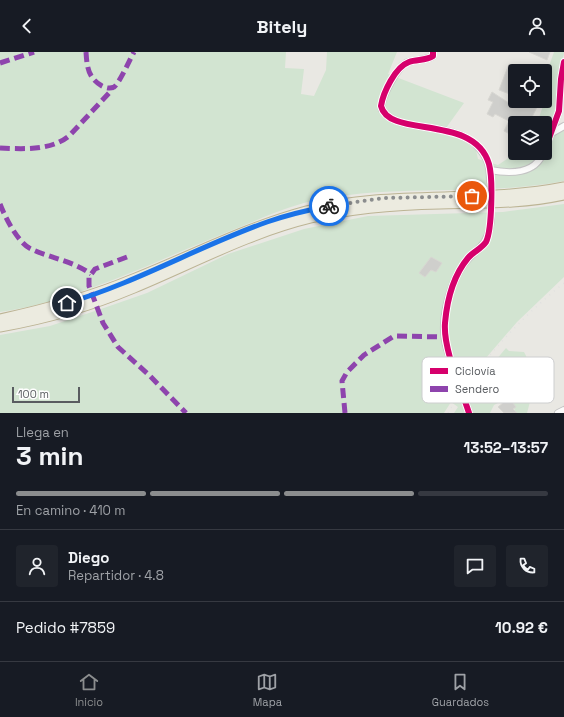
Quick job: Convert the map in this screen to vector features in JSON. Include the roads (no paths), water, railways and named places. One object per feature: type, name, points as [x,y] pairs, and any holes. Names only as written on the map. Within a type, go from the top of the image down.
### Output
[{"type":"highway","points":[[0,319],[45,309],[92,295],[268,222],[308,210],[369,199],[518,194],[564,187]]},
{"type":"highway","points":[[0,327],[47,317],[108,298],[226,247],[271,230],[310,218],[371,207],[519,202],[564,196]]},
{"type":"street","points":[[433,53],[428,59],[409,62],[400,67],[382,99],[382,110],[390,117],[406,124],[461,134],[480,149],[488,161],[490,181]]},
{"type":"street","points":[[552,133],[559,111],[561,78],[564,62]]},
{"type":"street","points":[[552,133],[564,126]]},
{"type":"street","points":[[490,170],[512,171],[527,169],[536,165],[539,160]]},
{"type":"street","points":[[450,357],[445,341],[445,323],[448,301],[459,270],[469,257],[485,243],[490,232],[491,220]]},
{"type":"street","points":[[466,403],[469,413]]},
{"type":"street","points":[[558,413],[564,410]]},
{"type":"tunnel","points":[[490,181],[491,220]]},
{"type":"railway","points":[[488,357],[515,327],[564,283]]},
{"type":"railway","points":[[448,413],[455,403]]}]
